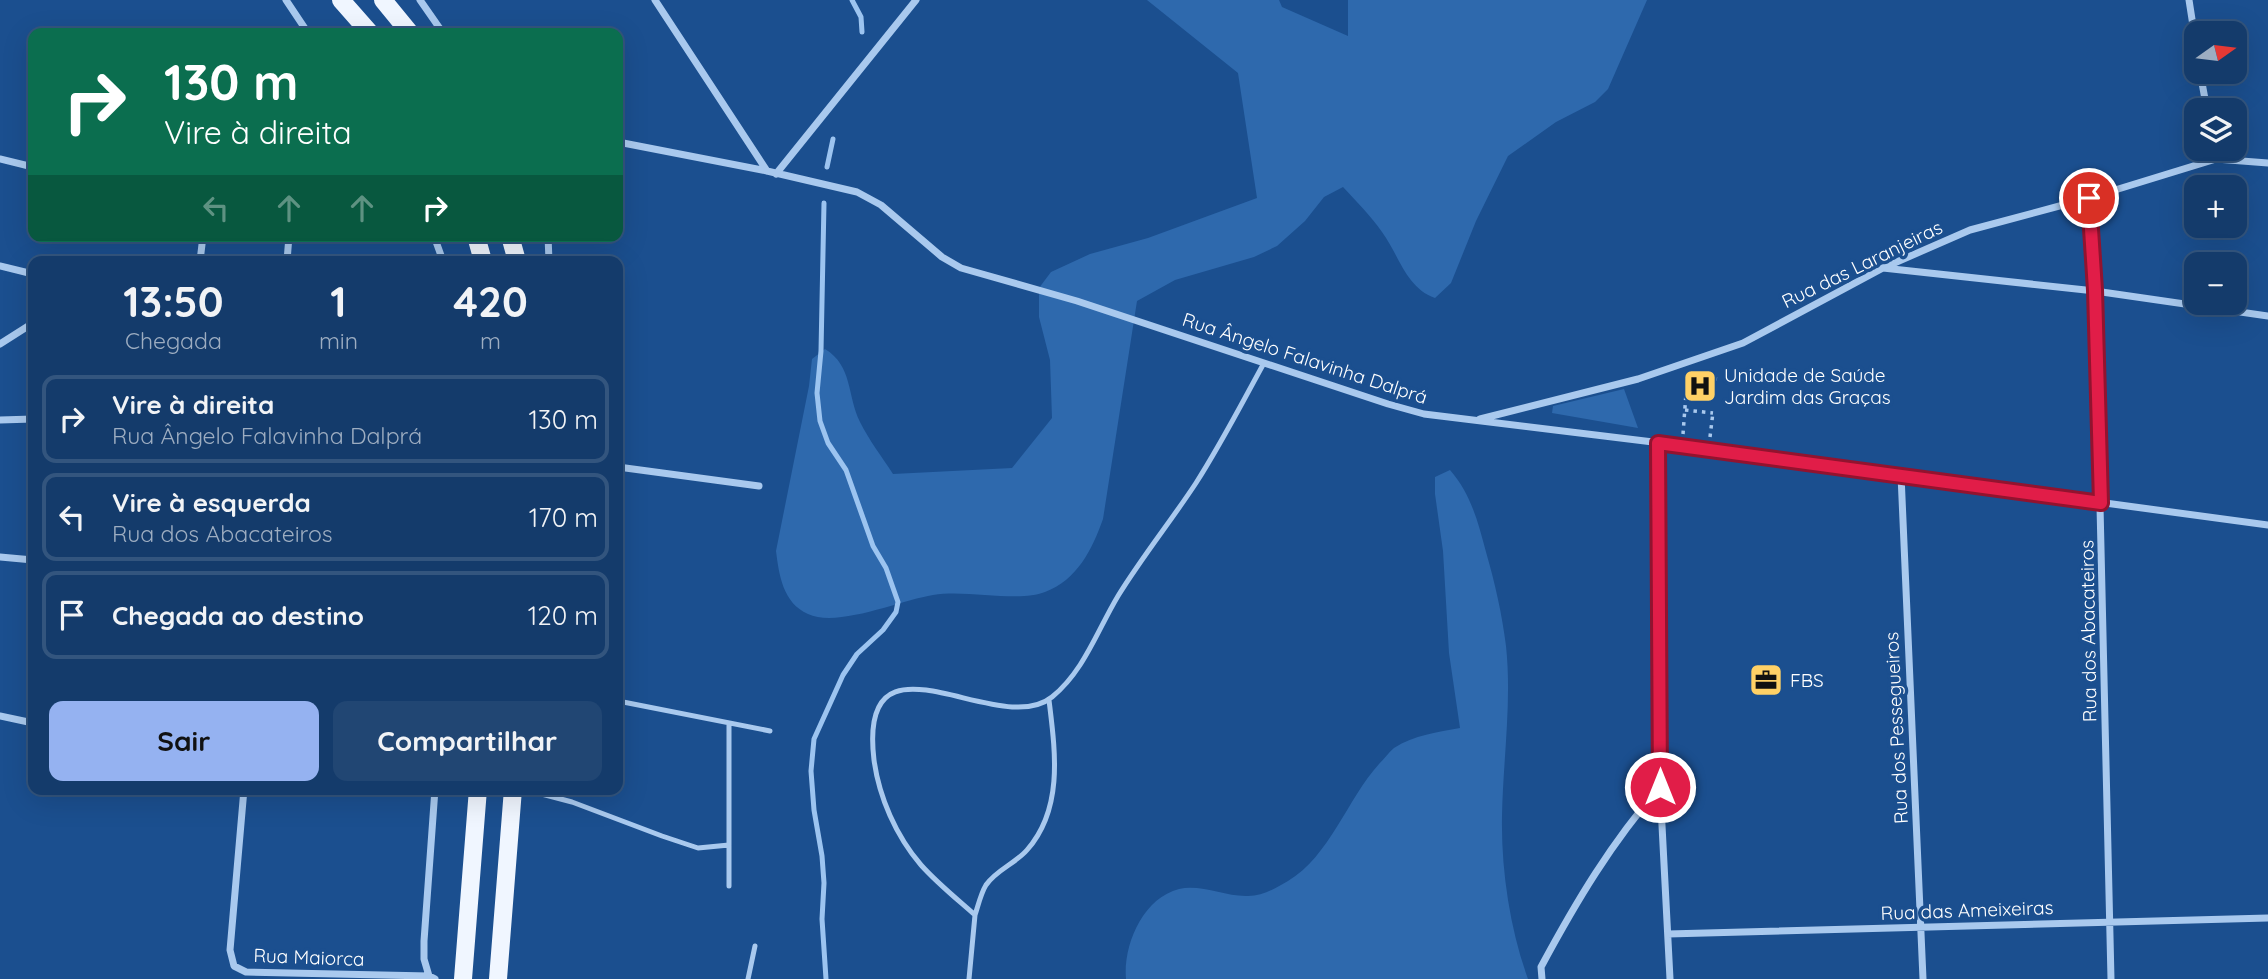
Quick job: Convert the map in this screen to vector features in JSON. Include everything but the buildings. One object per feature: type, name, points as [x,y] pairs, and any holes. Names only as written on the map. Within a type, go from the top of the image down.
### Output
[{"type":"main road","points":[[341,0],[366,28]]},
{"type":"main road","points":[[383,0],[406,28]]},
{"type":"main road","points":[[463,979],[478,795]]},
{"type":"main road","points":[[498,979],[512,795]]},
{"type":"street","points":[[286,0],[305,28]]},
{"type":"street","points":[[420,0],[440,28]]},
{"type":"street","points":[[655,0],[766,171]]},
{"type":"street","points":[[776,174],[916,0]]},
{"type":"street","points":[[2189,0],[2192,21]]},
{"type":"street","name":"Rua Ângelo Falavinha Dalprá","points":[[623,143],[857,192],[881,205],[942,257],[961,268],[1077,301],[1424,414],[1901,475],[2268,526]]},
{"type":"street","points":[[0,159],[28,166]]},
{"type":"street","name":"Rua das Laranjeiras","points":[[1476,420],[1638,379],[1743,343],[1882,268],[1970,230],[2089,198],[2209,161]]},
{"type":"street","name":"Rua das Laranjeiras","points":[[2242,161],[2268,163]]},
{"type":"street","name":"Rua dos Abacateiros","points":[[2089,198],[2095,290],[2111,979]]},
{"type":"street","points":[[0,266],[28,273]]},
{"type":"street","points":[[1882,268],[2095,290],[2268,316]]},
{"type":"street","points":[[0,344],[28,326]]},
{"type":"street","points":[[0,420],[28,419]]},
{"type":"street","points":[[1658,443],[1660,787],[1670,979]]},
{"type":"street","points":[[623,468],[759,486]]},
{"type":"street","name":"Rua dos Pessegueiros","points":[[1901,475],[1923,979]]},
{"type":"street","points":[[0,557],[28,560]]},
{"type":"street","points":[[0,716],[28,722]]},
{"type":"street","points":[[1542,979],[1541,967],[1599,864],[1629,821],[1660,787]]},
{"type":"street","name":"Rua Maiorca","points":[[243,795],[230,950],[234,966],[246,972],[432,977]]},
{"type":"street","points":[[432,977],[424,959],[424,941],[435,795]]},
{"type":"street","name":"Rua das Ameixeiras","points":[[1668,934],[2268,918]]},
{"type":"lane","points":[[975,915],[921,865],[895,829],[876,773],[872,739],[879,704],[897,690],[919,688],[1020,709],[1049,699],[1077,673],[1118,596],[1197,482],[1264,363]]},
{"type":"lane","points":[[969,979],[975,915],[986,884],[1027,850],[1046,820],[1053,795],[1055,746],[1049,699]]},
{"type":"lane","points":[[623,702],[770,731]]},
{"type":"lane","points":[[729,723],[729,886]]},
{"type":"lane","points":[[545,795],[572,802],[698,848],[729,845]]},
{"type":"lane","points":[[748,979],[755,946]]},
{"type":"path","points":[[1682,446],[1688,380],[1690,377],[1717,379]]},
{"type":"path","points":[[1685,410],[1713,412],[1708,451]]},
{"type":"shaded area","points":[[1147,0],[1279,0],[1282,7],[1348,36],[1348,0],[1647,0],[1608,89],[1595,102],[1556,122],[1508,156],[1476,221],[1451,283],[1435,298],[1417,287],[1410,279],[1378,226],[1343,187],[1324,197],[1305,221],[1277,246],[1254,257],[1175,280],[1137,301],[1103,519],[1082,563],[1066,580],[1034,595],[933,595],[836,618],[808,614],[788,596],[781,579],[776,551],[812,359],[825,349],[840,364],[860,422],[893,474],[1012,468],[1052,418],[1050,360],[1039,317],[1039,288],[1051,272],[1090,254],[1148,238],[1257,198],[1238,73]]},
{"type":"shaded area","points":[[1624,389],[1638,428],[1552,413],[1553,406]]},
{"type":"shaded area","points":[[1450,470],[1469,499],[1477,519],[1504,634],[1508,688],[1502,816],[1503,857],[1512,920],[1528,979],[1126,979],[1132,938],[1146,912],[1155,902],[1179,889],[1196,888],[1231,895],[1254,896],[1283,884],[1315,857],[1368,778],[1392,750],[1418,737],[1460,728],[1449,653],[1443,551],[1435,494],[1435,477]]},
{"type":"waterway","points":[[852,0],[861,17],[862,32]]},
{"type":"waterway","points":[[827,167],[833,139]]},
{"type":"waterway","points":[[824,203],[821,351],[817,393],[820,421],[828,443],[846,470],[873,546],[886,568],[898,602],[896,612],[883,630],[857,654],[843,675],[814,739],[811,771],[824,883],[822,919],[826,979]]},
{"type":"place","name":"Unidade de Saúde Jardim das Graças","points":[[1700,386]]},
{"type":"place","name":"FBS","points":[[1766,680]]},
{"type":"route","points":[[1660,787],[1658,443],[2101,503],[2095,290],[2089,198]]}]
